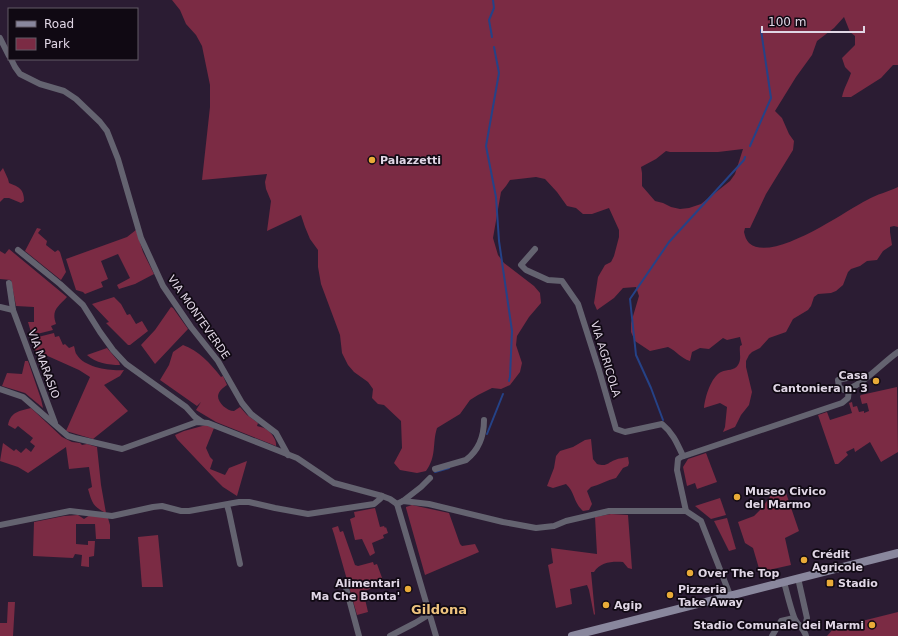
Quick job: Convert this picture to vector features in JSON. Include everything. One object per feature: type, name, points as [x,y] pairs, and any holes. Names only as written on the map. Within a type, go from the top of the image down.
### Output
[{"type":"main road","points":[[572,636],[898,553]]},
{"type":"street","points":[[0,38],[8,54]]},
{"type":"street","name":"VIA MONTEVERDE","points":[[12,60],[20,74],[40,84],[64,91],[76,99],[100,122],[107,131],[118,159],[145,248],[163,286],[191,327],[218,361],[244,406],[251,414],[276,433],[288,455]]},
{"type":"street","name":"VIA AGRICOLA","points":[[535,248],[521,265],[526,270],[548,280],[562,281],[578,304],[616,429],[625,432],[662,424],[671,431],[682,456]]},
{"type":"street","points":[[18,250],[83,305],[113,350],[126,364],[203,422]]},
{"type":"street","name":"VIA MARASIO","points":[[9,283],[13,310],[56,426]]},
{"type":"street","points":[[0,307],[13,310]]},
{"type":"street","points":[[847,378],[838,380],[839,387],[844,390],[849,389],[861,382],[897,353]]},
{"type":"street","points":[[0,389],[23,397],[68,436],[122,449],[197,422],[203,422],[305,462],[334,483],[400,502],[429,504],[523,527],[536,528],[554,526],[566,520],[609,511],[686,511],[701,520],[730,596]]},
{"type":"street","points":[[686,511],[677,470],[678,459],[682,456],[842,403],[848,398],[849,389]]},
{"type":"street","points":[[436,469],[466,460],[470,457],[481,439],[484,430],[484,420]]},
{"type":"street","points":[[400,502],[421,487],[430,478]]},
{"type":"street","points":[[0,526],[70,511],[112,516],[162,506],[181,511],[189,511],[249,502],[281,510],[308,514],[374,504],[382,496]]},
{"type":"street","points":[[400,502],[436,636]]},
{"type":"street","points":[[227,505],[240,564]]},
{"type":"street","points":[[798,578],[808,618],[805,633]]},
{"type":"street","points":[[784,582],[794,618],[805,633]]},
{"type":"street","points":[[346,584],[359,636]]},
{"type":"street","points":[[390,636],[430,614]]},
{"type":"street","points":[[772,636],[781,621],[794,618]]},
{"type":"green space","points":[[172,0],[898,0],[898,65],[893,65],[881,78],[851,97],[842,97],[851,73],[845,67],[842,58],[855,45],[855,36],[850,32],[844,17],[834,28],[817,41],[812,55],[796,77],[775,111],[782,118],[794,141],[793,150],[766,194],[750,228],[745,228],[744,232],[749,243],[760,248],[774,247],[791,242],[808,234],[871,198],[898,187],[898,227],[890,227],[892,245],[883,251],[877,260],[867,261],[860,266],[851,269],[848,272],[843,285],[836,291],[818,294],[814,297],[808,310],[793,319],[786,332],[769,338],[760,348],[749,355],[746,361],[746,367],[752,392],[749,405],[741,415],[735,427],[723,432],[727,407],[720,403],[704,408],[707,393],[714,378],[721,372],[733,369],[738,365],[740,358],[740,346],[742,345],[740,337],[727,340],[723,338],[709,349],[700,348],[692,352],[690,361],[668,347],[650,351],[635,341],[631,332],[631,323],[639,296],[636,287],[623,288],[614,298],[597,310],[594,303],[598,277],[605,265],[611,262],[619,237],[619,230],[609,208],[592,214],[583,214],[576,208],[567,206],[545,179],[536,177],[510,180],[501,192],[493,238],[498,255],[504,263],[534,286],[540,293],[541,303],[529,317],[517,336],[516,345],[522,363],[520,372],[510,385],[501,389],[492,388],[478,395],[470,400],[460,414],[437,428],[432,460],[426,471],[417,473],[400,470],[394,463],[402,448],[401,421],[384,405],[378,404],[372,398],[373,389],[368,382],[354,372],[348,365],[342,353],[340,335],[321,284],[318,267],[318,250],[310,239],[301,215],[267,231],[271,201],[266,189],[265,182],[267,174],[202,180],[210,107],[210,85],[202,46],[196,35],[186,24],[180,10]],"holes":[[[743,149],[735,174],[730,181],[701,204],[680,209],[655,201],[642,186],[641,167],[656,159],[666,151],[718,152]]]},
{"type":"green space","points":[[3,168],[9,183],[18,187],[22,191],[24,201],[21,203],[9,198],[4,198],[0,202],[0,172]]},
{"type":"green space","points":[[37,228],[41,229],[38,233],[47,241],[46,245],[55,252],[58,250],[60,252],[66,272],[61,280],[25,251]]},
{"type":"green space","points":[[136,230],[143,252],[154,274],[135,284],[119,289],[117,285],[130,278],[118,254],[101,261],[108,279],[101,282],[103,287],[85,294],[76,290],[66,259],[127,237]]},
{"type":"green space","points":[[9,249],[67,297],[56,309],[54,315],[56,324],[51,326],[53,330],[37,334],[38,337],[54,333],[55,337],[59,336],[63,345],[65,344],[69,348],[74,346],[76,354],[86,363],[99,368],[124,370],[120,376],[104,385],[128,411],[93,439],[66,431],[90,377],[79,370],[32,349],[35,346],[28,322],[34,322],[34,307],[16,306],[11,280],[0,279],[0,251],[5,254]]},
{"type":"green space","points":[[114,297],[121,304],[127,315],[130,314],[136,324],[142,321],[148,331],[130,345],[128,345],[106,323],[109,322],[92,304]]},
{"type":"green space","points":[[171,307],[188,329],[155,364],[141,345],[155,330]]},
{"type":"green space","points":[[183,345],[199,354],[221,377],[223,376],[227,385],[221,389],[218,396],[221,404],[231,411],[234,411],[240,407],[247,415],[258,423],[257,426],[264,428],[271,433],[276,446],[216,422],[196,410],[201,402],[197,406],[160,380],[169,365],[173,352]]},
{"type":"green space","points":[[107,348],[120,365],[102,363],[87,355]]},
{"type":"green space","points":[[25,361],[28,361],[43,408],[25,393],[2,386],[7,373],[22,374]]},
{"type":"green space","points":[[897,387],[898,452],[881,462],[870,442],[855,452],[854,448],[846,452],[848,455],[838,464],[835,464],[818,415],[827,412],[830,420],[852,413],[849,403],[852,402],[853,407],[857,406],[859,412],[864,411],[864,413],[869,411],[867,403],[862,404],[861,395]]},
{"type":"green space","points":[[31,408],[62,437],[82,445],[87,444],[97,447],[106,513],[93,503],[88,489],[92,487],[89,467],[69,469],[66,447],[28,473],[18,467],[0,461],[3,443],[14,451],[16,449],[21,453],[26,448],[31,452],[35,446],[30,442],[33,438],[18,426],[15,429],[8,425],[9,420],[16,412]]},
{"type":"green space","points":[[206,425],[214,428],[206,448],[213,460],[210,469],[225,475],[229,468],[247,461],[237,496],[223,487],[177,439],[175,435]]},
{"type":"green space","points":[[591,439],[593,459],[597,464],[605,465],[617,459],[628,457],[629,463],[628,466],[623,468],[616,478],[591,487],[587,491],[592,504],[589,510],[583,511],[577,504],[571,490],[566,484],[553,488],[547,486],[554,468],[556,456],[560,451],[573,447],[585,440]]},
{"type":"green space","points":[[706,453],[717,482],[697,489],[695,483],[687,486],[683,467],[688,459]]},
{"type":"green space","points":[[785,490],[799,531],[785,538],[791,565],[760,572],[753,548],[745,543],[738,522],[754,516],[772,494]]},
{"type":"green space","points":[[720,498],[726,515],[711,519],[695,506]]},
{"type":"green space","points":[[412,505],[449,513],[460,544],[462,546],[475,544],[479,552],[425,575],[406,508]]},
{"type":"green space","points":[[375,508],[380,527],[386,527],[388,533],[383,535],[384,538],[372,543],[375,553],[370,556],[362,539],[355,540],[350,519],[355,517],[354,512]]},
{"type":"green space","points":[[611,514],[628,515],[632,569],[628,568],[623,562],[615,562],[603,564],[594,572],[591,572],[594,615],[587,585],[570,589],[572,604],[556,608],[548,565],[553,563],[551,548],[597,554],[595,517]]},
{"type":"green space","points":[[78,515],[84,519],[90,515],[108,518],[110,525],[110,539],[96,539],[95,524],[76,524],[76,544],[88,545],[88,541],[95,541],[94,556],[89,557],[89,567],[81,566],[82,555],[75,554],[73,558],[33,556],[34,522],[64,516]]},
{"type":"green space","points":[[727,518],[736,549],[729,551],[714,521]]},
{"type":"green space","points":[[338,526],[340,532],[343,531],[355,565],[358,566],[373,562],[374,565],[377,564],[385,586],[380,585],[365,591],[368,612],[357,615],[332,528]]},
{"type":"green space","points":[[158,535],[163,587],[142,587],[138,537]]},
{"type":"green space","points":[[8,602],[15,602],[13,636],[0,636],[0,623],[7,623]]},
{"type":"green space","name":"Stadio Comunale dei Marmi","points":[[898,612],[898,636],[827,636],[834,628]]},
{"type":"waterway","points":[[492,37],[489,20],[494,8],[493,0]]},
{"type":"waterway","points":[[750,146],[771,98],[761,30]]},
{"type":"waterway","points":[[494,47],[499,73],[486,146],[496,197],[499,241],[512,331],[509,381]]},
{"type":"waterway","points":[[663,420],[636,355],[630,299],[669,242],[744,160],[745,157]]},
{"type":"waterway","points":[[487,434],[503,394]]},
{"type":"waterway","points":[[435,472],[449,468]]},
{"type":"place","name":"Palazzetti","points":[[372,160]]},
{"type":"place","name":"Casa Cantoniera n. 3","points":[[876,381]]},
{"type":"place","name":"Museo Civico del Marmo","points":[[737,497]]},
{"type":"place","name":"Crédit Agricole","points":[[804,560]]},
{"type":"place","name":"Over The Top","points":[[690,573]]},
{"type":"place","name":"Stadio","points":[[830,583]]},
{"type":"place","name":"Alimentari Ma Che Bonta'","points":[[408,589]]},
{"type":"place","name":"Pizzeria Take Away","points":[[670,595]]},
{"type":"place","name":"Agip","points":[[606,605]]},
{"type":"place","name":"Stadio Comunale dei Marmi","points":[[872,625]]},
{"type":"district","name":"Gildona","points":[[439,609]]}]
